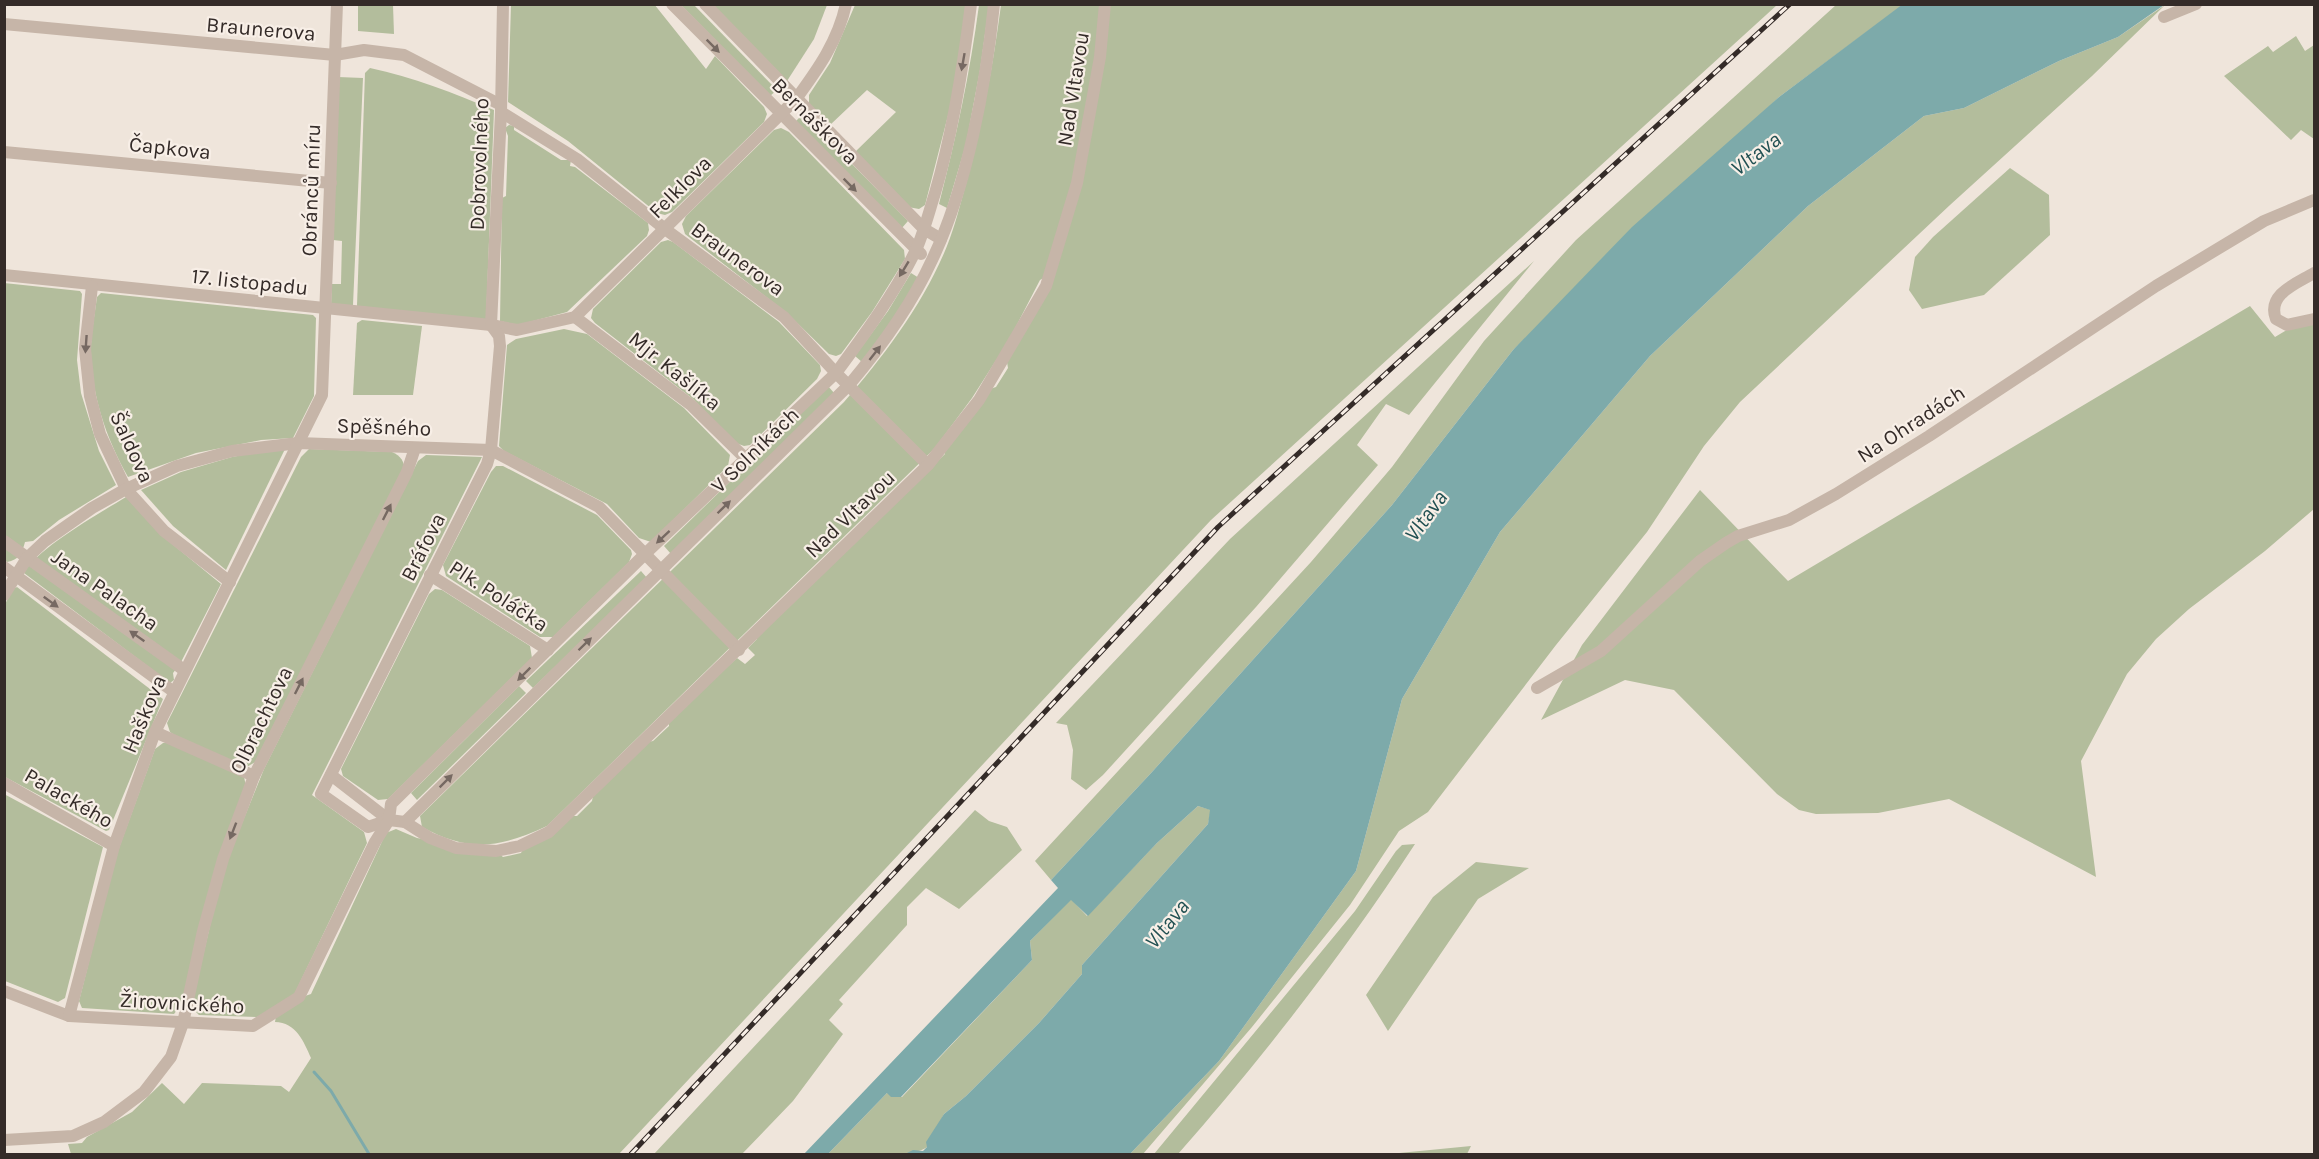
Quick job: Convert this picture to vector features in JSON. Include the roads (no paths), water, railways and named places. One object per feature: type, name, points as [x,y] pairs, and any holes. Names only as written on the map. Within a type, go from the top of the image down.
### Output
[{"type":"street","name":"Obránců míru","points":[[298,443],[322,395],[337,4]]},
{"type":"street","name":"Dobrovolného","points":[[491,325],[501,109],[503,4]]},
{"type":"street","name":"Bernáškova","points":[[672,4],[915,251],[932,261]]},
{"type":"street","name":"Bernáškova","points":[[705,4],[924,229],[941,239]]},
{"type":"street","name":"Felklova","points":[[575,317],[795,99],[824,62],[842,22],[846,4]]},
{"type":"street","name":"V Solníkách","points":[[388,820],[391,804],[645,554],[836,373],[861,340],[915,251],[924,229],[942,167],[956,106],[971,4]]},
{"type":"street","name":"V Solníkách","points":[[405,822],[849,385],[878,350],[932,261],[960,183],[990,48],[994,4]]},
{"type":"street","name":"Nad Vltavou","points":[[405,822],[430,838],[456,848],[496,851],[520,846],[549,832],[928,465],[979,400],[1046,286],[1077,183],[1100,57],[1105,4]]},
{"type":"street","points":[[2164,17],[2196,4]]},
{"type":"street","name":"Braunerova","points":[[4,24],[335,55],[364,50],[404,55],[501,109],[577,159],[665,229],[784,317],[928,465]]},
{"type":"street","name":"Čapkova","points":[[4,152],[331,183]]},
{"type":"street","name":"Na Ohradách","points":[[1537,688],[1601,651],[1700,561],[1726,543],[1789,520],[1836,494],[1929,436],[2156,286],[2264,221],[2314,200]]},
{"type":"street","points":[[2314,273],[2283,292],[2274,306],[2273,313],[2276,319],[2287,325],[2314,319]]},
{"type":"street","name":"17. listopadu","points":[[4,275],[92,286],[491,325]]},
{"type":"street","name":"Šaldova","points":[[92,286],[85,349],[90,396],[100,434],[126,489],[164,531],[230,582]]},
{"type":"street","points":[[491,325],[517,330],[575,317]]},
{"type":"street","name":"Mjr. Kašlíka","points":[[575,317],[690,405],[746,459]]},
{"type":"street","name":"Bráfova","points":[[331,775],[487,464],[491,450],[500,346],[499,336],[491,325]]},
{"type":"street","name":"Spěšného","points":[[4,595],[27,558],[45,541],[92,508],[126,489],[177,466],[232,452],[298,443],[491,450],[600,507],[739,650]]},
{"type":"street","name":"Haškova","points":[[69,1016],[114,846],[155,732],[298,443]]},
{"type":"street","name":"Olbrachtova","points":[[4,1140],[73,1136],[104,1122],[144,1092],[171,1057],[183,1023],[203,931],[223,859],[254,776],[407,472],[415,448]]},
{"type":"street","name":"Jana Palacha","points":[[4,541],[184,670]]},
{"type":"street","name":"Jana Palacha","points":[[4,567],[174,692]]},
{"type":"street","name":"Plk. Poláčka","points":[[430,575],[548,650]]},
{"type":"street","points":[[155,732],[254,776]]},
{"type":"street","points":[[388,820],[331,775],[321,794],[368,827],[388,820],[405,822]]},
{"type":"street","name":"Palackého","points":[[4,783],[114,846]]},
{"type":"street","name":"Žirovnického","points":[[4,991],[69,1016],[253,1026],[299,997],[388,820]]},
{"type":"water","name":"Vltava","points":[[1903,4],[2164,5],[2118,37],[2059,61],[1964,108],[1924,116],[1808,206],[1650,356],[1500,532],[1402,699],[1356,871],[1219,1061],[1130,1154],[905,1154],[913,1150],[923,1151],[927,1147],[926,1142],[944,1114],[966,1096],[1039,1023],[1082,974],[1082,965],[1208,824],[1210,810],[1198,806],[1157,843],[1088,916],[1071,900],[1030,941],[1032,960],[901,1097],[891,1097],[887,1093],[828,1154],[804,1154],[1058,888],[1051,880],[1152,772],[1392,505],[1513,350],[1632,227],[1779,97]]},
{"type":"waterway","points":[[314,1072],[331,1091],[369,1154]]},
{"type":"railway","points":[[631,1154],[1218,527],[1790,4]]}]
